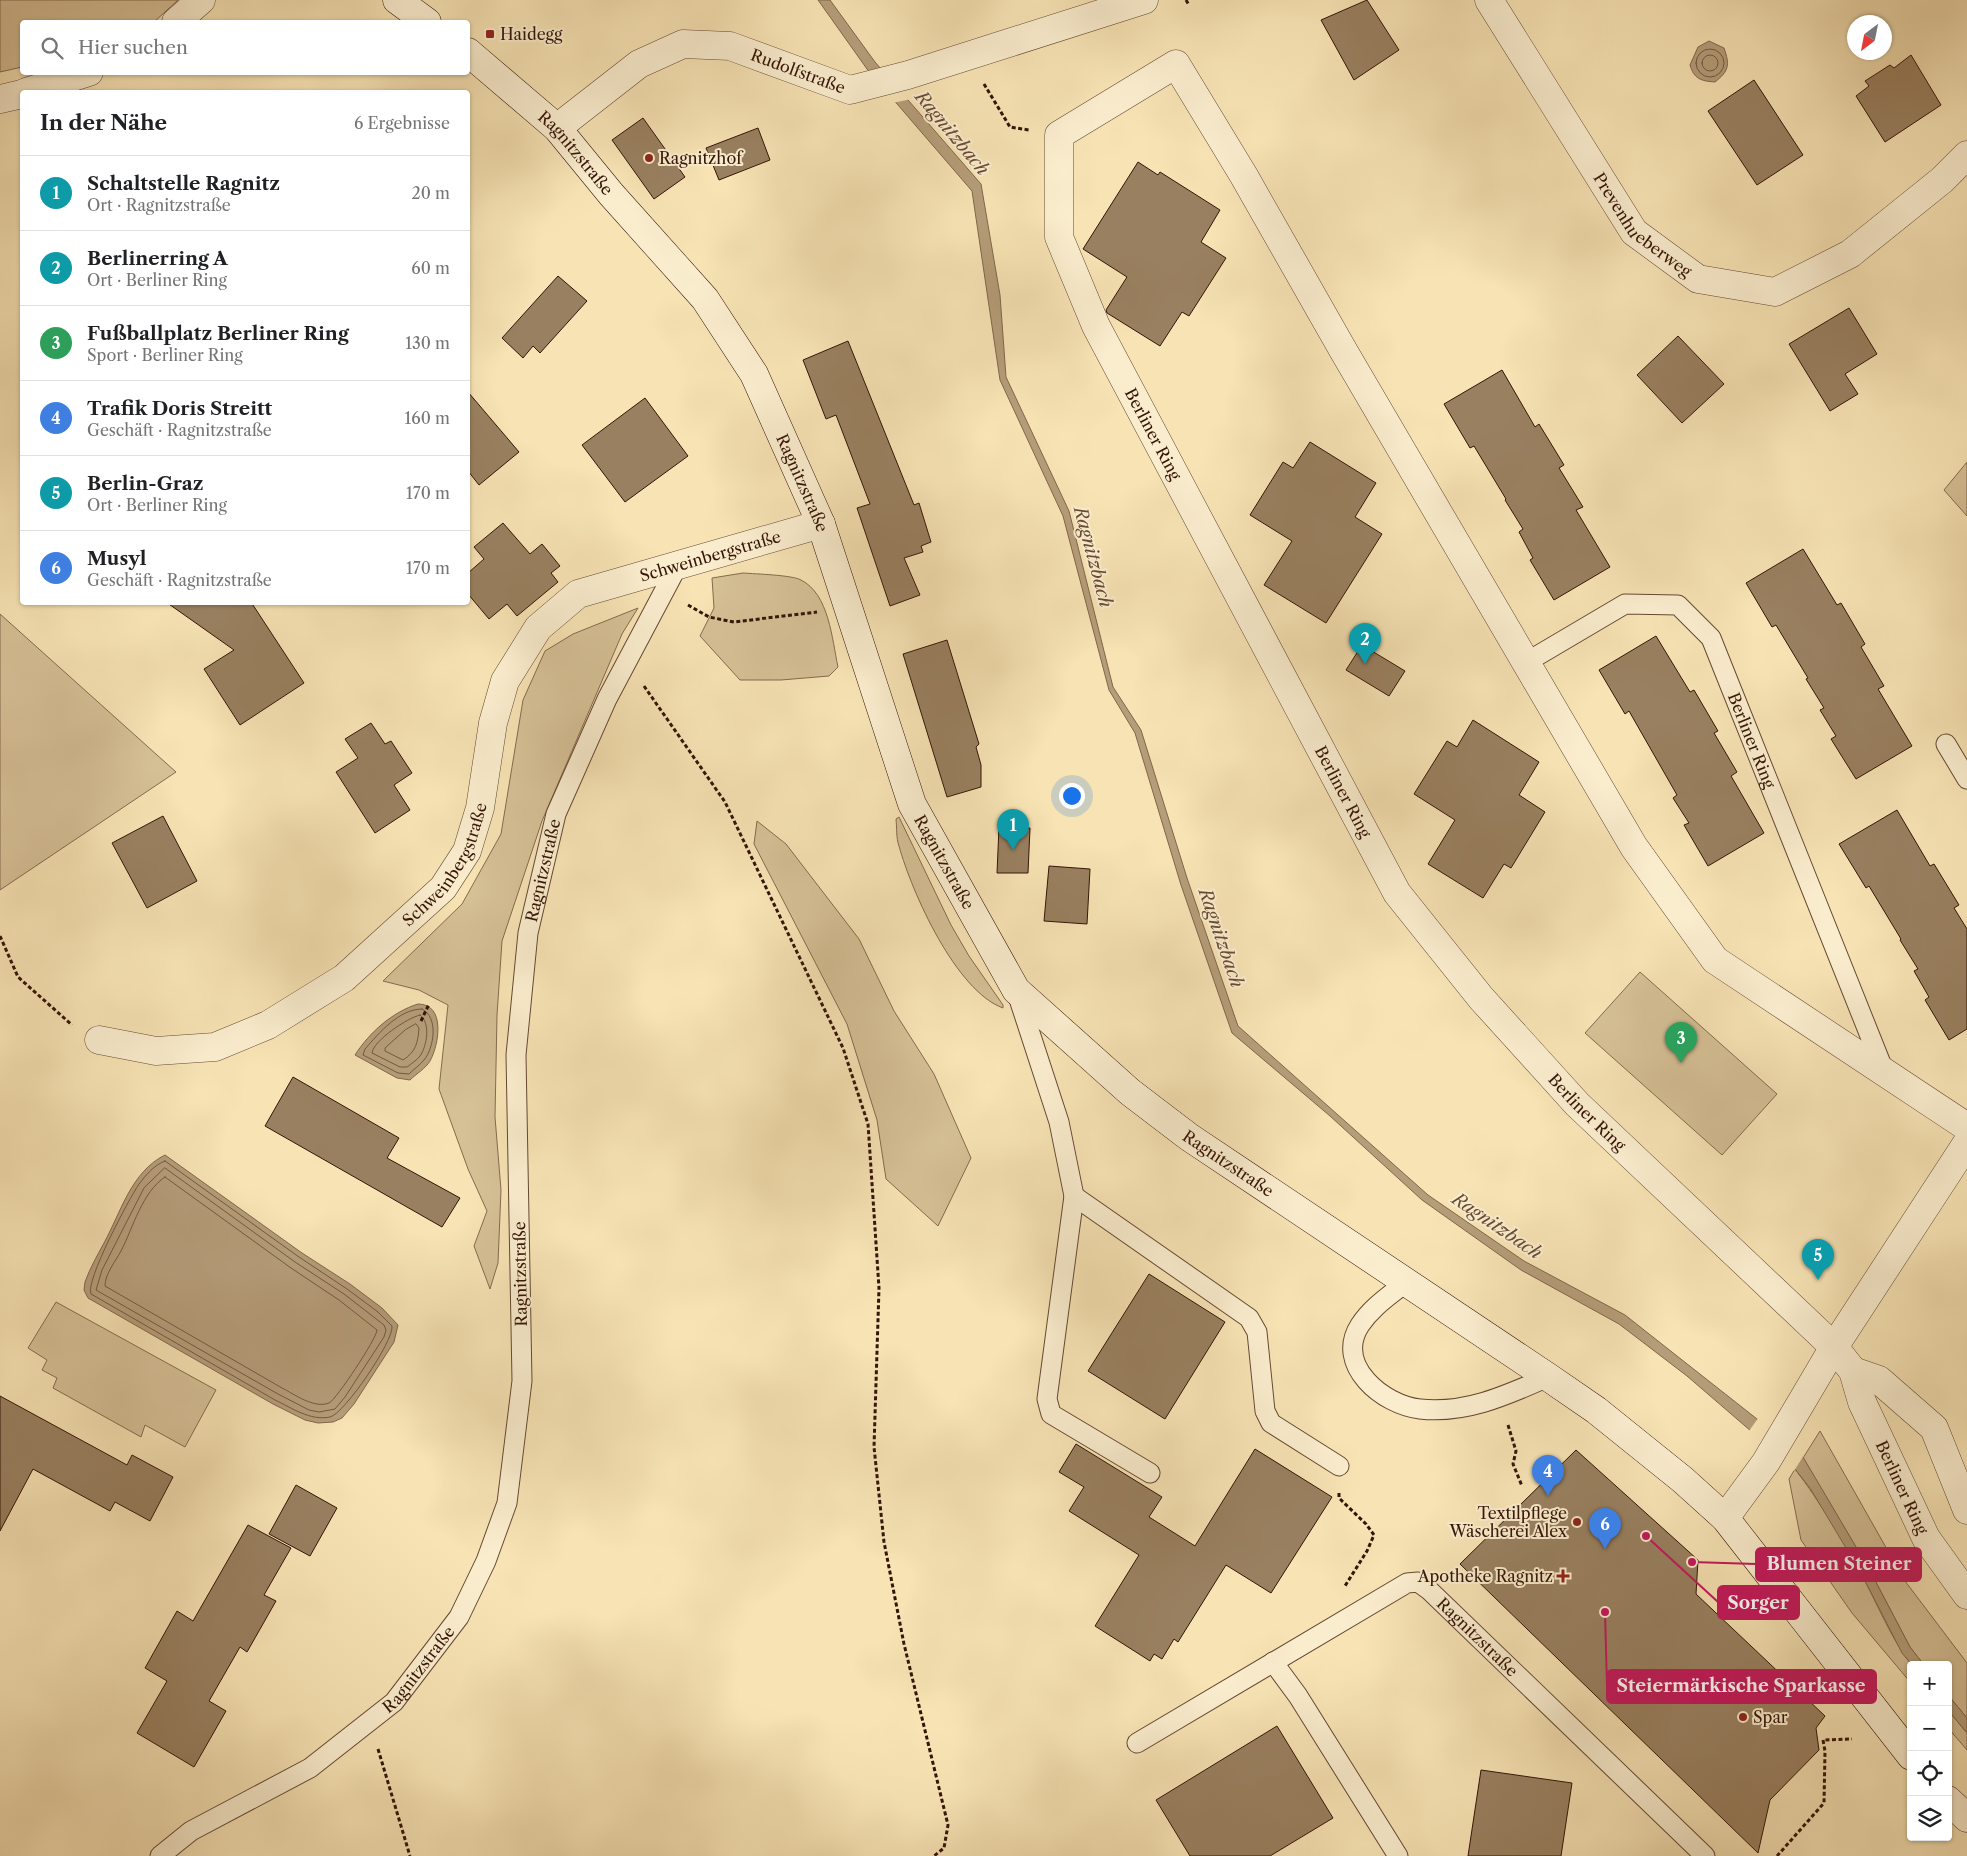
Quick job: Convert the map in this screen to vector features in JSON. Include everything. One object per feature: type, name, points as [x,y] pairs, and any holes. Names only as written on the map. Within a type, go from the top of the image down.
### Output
[{"type":"street","points":[[178,20],[201,0]]},
{"type":"street","points":[[397,0],[424,20]]},
{"type":"street","name":"Rudolfstraße","points":[[557,128],[639,64],[683,44],[730,46],[850,90],[908,76],[1144,0]]},
{"type":"street","name":"Prevenhueberweg","points":[[1489,0],[1634,232],[1698,279],[1775,292],[1850,254],[1942,180],[1967,155]]},
{"type":"street","name":"Ragnitzstraße","points":[[470,54],[557,128],[611,194],[705,299],[754,374],[821,524],[912,804],[1016,990],[1130,1092],[1189,1137],[1596,1410],[1682,1480],[1725,1518],[1907,1751]]},
{"type":"street","points":[[1059,135],[1176,64],[1244,176],[1634,847],[1715,960],[1967,1126]]},
{"type":"street","points":[[33,90],[80,75]]},
{"type":"street","points":[[0,99],[20,94]]},
{"type":"street","name":"Berliner Ring","points":[[1059,135],[1059,237],[1096,326],[1396,893],[1481,998],[1577,1104],[1834,1348],[1853,1371],[1862,1402],[1926,1538],[1967,1594]]},
{"type":"street","name":"Schweinbergstraße","points":[[99,1040],[156,1052],[215,1047],[268,1025],[344,978],[443,888],[467,851],[480,808],[493,723],[505,681],[538,628],[578,594],[821,524]]},
{"type":"street","points":[[1725,1518],[1766,1462],[1834,1348],[1967,1143]]},
{"type":"street","points":[[1853,1371],[1879,1380],[1934,1428],[1967,1510]]},
{"type":"street","points":[[1952,1804],[1967,1818]]},
{"type":"lane","name":"Ragnitzstraße","points":[[160,1856],[191,1831],[310,1768],[394,1702],[459,1617],[486,1561],[507,1503],[522,1381],[516,1055],[528,933],[556,814],[607,699],[678,565]]},
{"type":"lane","name":"Berliner Ring","points":[[1526,663],[1625,604],[1678,605],[1711,638],[1884,1071]]},
{"type":"lane","points":[[1946,744],[1967,779]]},
{"type":"lane","name":"Ragnitzstraße","points":[[1016,990],[1058,1122],[1074,1196],[1046,1399],[1051,1414],[1150,1474]]},
{"type":"lane","points":[[1074,1196],[1249,1318],[1257,1332],[1265,1411],[1271,1423],[1339,1466]]},
{"type":"lane","points":[[1405,1283],[1374,1308],[1359,1326],[1355,1338],[1356,1363],[1377,1392],[1405,1406],[1434,1409],[1471,1406],[1548,1377]]},
{"type":"lane","name":"Ragnitzstraße","points":[[1137,1743],[1408,1583],[1418,1582],[1429,1590],[1705,1856]]},
{"type":"lane","points":[[1273,1662],[1298,1696],[1398,1856]]},
{"type":"path","points":[[1186,0],[1189,6]]},
{"type":"path","points":[[970,56],[981,79],[1010,127],[1059,135]]},
{"type":"path","points":[[664,591],[710,618],[734,622],[820,612]]},
{"type":"path","points":[[627,661],[725,802],[843,1048],[868,1124],[879,1288],[874,1447],[884,1542],[896,1607],[948,1825],[944,1848],[934,1856]]},
{"type":"path","points":[[0,936],[18,977],[72,1024],[99,1040]]},
{"type":"path","points":[[421,1022],[429,1004]]},
{"type":"path","points":[[1517,1390],[1507,1428],[1516,1451],[1513,1464],[1522,1486]]},
{"type":"path","points":[[1339,1466],[1339,1498],[1366,1524],[1374,1535],[1367,1551],[1344,1588]]},
{"type":"path","points":[[370,1721],[410,1856]]},
{"type":"path","points":[[1777,1856],[1824,1803],[1825,1752],[1823,1740],[1852,1739]]},
{"type":"shaded area","points":[[0,0],[178,0],[156,20],[20,20],[20,67],[0,72]]},
{"type":"shaded area","points":[[1967,462],[1967,516],[1944,490]]},
{"type":"shaded area","points":[[743,573],[796,578],[810,587],[818,596],[828,618],[838,667],[829,676],[781,680],[740,680],[700,636],[714,608],[712,578]]},
{"type":"shaded area","points":[[638,608],[622,634],[542,821],[502,941],[497,1015],[495,1117],[501,1190],[498,1263],[490,1289],[474,1246],[487,1211],[468,1169],[439,1089],[448,1005],[419,990],[383,981],[462,904],[501,834],[523,700],[545,651],[573,634]]},
{"type":"shaded area","points":[[0,614],[176,772],[0,890]]},
{"type":"shaded area","points":[[899,817],[951,925],[969,956],[1003,1005],[1003,1008],[986,998],[969,982],[953,962],[938,938],[905,866],[897,840],[896,819]]},
{"type":"shaded area","points":[[757,821],[786,844],[859,939],[894,1011],[934,1074],[971,1158],[938,1226],[886,1179],[877,1120],[847,1024],[754,844]]},
{"type":"shaded area","points":[[1640,972],[1777,1094],[1722,1155],[1585,1033]]},
{"type":"shaded area","points":[[56,1302],[216,1390],[185,1447],[145,1425],[141,1437],[53,1388],[57,1378],[42,1370],[47,1360],[28,1348]]},
{"type":"shaded area","points":[[1820,1431],[1905,1581],[1967,1663],[1967,1718],[1952,1700],[1952,1661],[1921,1661],[1910,1647],[1869,1569],[1803,1458]]},
{"type":"shaded area","points":[[1795,1469],[1813,1494],[1854,1561],[1891,1632],[1909,1661],[1907,1661],[1907,1678],[1852,1613],[1801,1540],[1789,1479]]},
{"type":"shaded area","points":[[1952,1715],[1967,1733],[1967,1750],[1952,1733]]},
{"type":"water","name":"Ragnitzbach","points":[[818,0],[830,0],[875,62],[981,184],[1000,295],[1006,377],[1069,511],[1113,687],[1141,730],[1187,878],[1238,1026],[1428,1195],[1524,1261],[1625,1315],[1803,1457],[1869,1569],[1910,1647],[1921,1661],[1909,1661],[1902,1653],[1861,1573],[1810,1488],[1795,1469],[1687,1376],[1619,1324],[1521,1270],[1422,1200],[1330,1116],[1232,1033],[1181,885],[1135,733],[1109,690],[1063,516],[1000,380],[972,191],[867,69]]},
{"type":"water","points":[[1709,41],[1724,48],[1727,59],[1726,71],[1715,82],[1706,81],[1696,76],[1690,65],[1698,47]]},
{"type":"water","points":[[418,1004],[427,1006],[433,1011],[438,1026],[438,1036],[430,1061],[410,1080],[397,1078],[355,1055],[382,1024],[399,1012]]},
{"type":"water","points":[[165,1155],[302,1253],[350,1284],[382,1308],[398,1325],[394,1342],[354,1404],[342,1418],[333,1422],[318,1423],[305,1420],[273,1404],[88,1298],[84,1290],[85,1282],[128,1194],[135,1182],[153,1162]]},
{"type":"water","points":[[1952,1700],[1967,1718],[1967,1733],[1952,1715]]},
{"type":"pier","points":[[887,72],[912,99],[892,103],[870,77]]},
{"type":"pier","points":[[1759,1417],[1804,1455],[1794,1471],[1749,1431]]},
{"type":"building","points":[[1367,0],[1399,50],[1354,80],[1321,20]]},
{"type":"building","points":[[1911,55],[1941,105],[1885,142],[1856,96],[1869,86],[1865,81],[1890,65],[1894,68]]},
{"type":"building","points":[[1754,80],[1803,155],[1757,185],[1708,111]]},
{"type":"building","name":"Ragnitzhof","points":[[643,118],[685,177],[654,199],[612,140]]},
{"type":"building","points":[[758,128],[770,160],[719,180],[706,148]]},
{"type":"building","points":[[1138,162],[1158,175],[1160,172],[1220,210],[1201,242],[1226,258],[1189,316],[1182,312],[1160,346],[1107,313],[1106,310],[1127,277],[1083,249]]},
{"type":"building","points":[[558,276],[587,301],[540,353],[533,346],[523,358],[502,338]]},
{"type":"building","points":[[1849,308],[1877,354],[1845,374],[1858,394],[1830,411],[1789,344]]},
{"type":"building","points":[[1678,336],[1724,384],[1682,423],[1637,375]]},
{"type":"building","points":[[848,341],[914,505],[919,503],[931,542],[921,546],[923,552],[904,558],[920,595],[890,606],[857,508],[870,504],[836,415],[826,419],[803,360]]},
{"type":"building","points":[[1502,370],[1535,427],[1539,424],[1564,465],[1559,468],[1583,507],[1576,510],[1610,567],[1554,600],[1530,560],[1533,558],[1519,532],[1523,529],[1474,446],[1470,448],[1444,404]]},
{"type":"building","points":[[470,394],[519,452],[479,485],[470,474]]},
{"type":"building","points":[[645,398],[688,456],[625,502],[582,445]]},
{"type":"building","points":[[1310,442],[1376,483],[1355,517],[1382,534],[1326,623],[1264,585],[1292,541],[1250,515],[1283,462],[1293,468]]},
{"type":"building","points":[[503,523],[530,554],[542,544],[560,566],[551,573],[558,582],[517,616],[507,604],[489,619],[470,596],[470,571],[484,559],[474,547]]},
{"type":"building","points":[[1803,549],[1837,605],[1841,603],[1865,644],[1861,647],[1884,686],[1878,689],[1912,746],[1856,779],[1831,739],[1836,736],[1820,710],[1824,708],[1806,679],[1808,678],[1776,625],[1772,627],[1746,583]]},
{"type":"building","points":[[170,605],[253,605],[304,683],[240,725],[204,669],[234,650]]},
{"type":"building","points":[[1656,636],[1690,692],[1694,690],[1718,731],[1714,733],[1737,772],[1731,776],[1764,833],[1708,866],[1684,825],[1689,823],[1673,798],[1677,795],[1629,711],[1625,714],[1599,670]]},
{"type":"building","points":[[947,640],[979,744],[976,747],[981,765],[981,787],[947,797],[903,654]]},
{"type":"building","points":[[1362,645],[1405,671],[1389,696],[1346,670]]},
{"type":"building","points":[[1473,720],[1539,762],[1519,795],[1545,812],[1511,868],[1504,864],[1483,898],[1428,864],[1455,820],[1414,794],[1447,741],[1457,747]]},
{"type":"building","points":[[371,723],[385,744],[391,741],[412,773],[394,785],[410,810],[375,833],[336,772],[358,758],[345,739]]},
{"type":"building","points":[[1897,810],[1930,866],[1934,864],[1959,905],[1954,908],[1967,929],[1967,1029],[1949,1040],[1925,1000],[1929,997],[1914,971],[1918,969],[1869,886],[1866,888],[1839,844]]},
{"type":"building","points":[[163,816],[197,881],[147,908],[112,843]]},
{"type":"building","points":[[999,827],[1030,828],[1028,873],[997,873]]},
{"type":"building","points":[[1049,866],[1090,869],[1087,924],[1044,921]]},
{"type":"building","points":[[293,1077],[399,1138],[387,1158],[460,1198],[442,1227],[265,1126]]},
{"type":"building","points":[[1149,1274],[1225,1322],[1165,1419],[1088,1371]]},
{"type":"building","points":[[0,1396],[127,1465],[132,1455],[173,1477],[150,1521],[115,1502],[110,1511],[33,1469],[0,1531]]},
{"type":"building","points":[[1076,1444],[1162,1497],[1149,1517],[1195,1546],[1255,1449],[1332,1497],[1271,1593],[1226,1565],[1178,1642],[1174,1639],[1162,1659],[1154,1654],[1150,1661],[1095,1626],[1139,1555],[1069,1511],[1084,1487],[1059,1472]]},
{"type":"building","points":[[1576,1450],[1698,1560],[1696,1594],[1825,1716],[1816,1728],[1819,1750],[1770,1800],[1758,1853],[1460,1564]]},
{"type":"building","points":[[296,1485],[337,1508],[310,1556],[269,1534]]},
{"type":"building","points":[[248,1525],[291,1548],[264,1595],[276,1601],[247,1652],[240,1647],[209,1701],[226,1711],[194,1767],[137,1733],[167,1681],[145,1668],[177,1611],[193,1621]]},
{"type":"building","points":[[1277,1726],[1333,1818],[1270,1856],[1190,1856],[1156,1800]]},
{"type":"building","points":[[1481,1770],[1572,1783],[1561,1856],[1468,1856]]},
{"type":"place","name":"Haidegg","points":[[490,34]]},
{"type":"place","name":"Ragnitzhof","points":[[649,158]]},
{"type":"place","name":"Berlinerring A","points":[[1365,664]]},
{"type":"place","name":"Schaltstelle Ragnitz","points":[[1013,850]]},
{"type":"place","name":"Fußballplatz Berliner Ring","points":[[1681,1063]]},
{"type":"place","name":"Berlin-Graz","points":[[1818,1280]]},
{"type":"place","name":"Trafik Doris Streitt","points":[[1548,1496]]},
{"type":"place","name":"Textilpflege Wäscherei Alex","points":[[1577,1522]]},
{"type":"place","name":"Sorger","points":[[1646,1536]]},
{"type":"place","name":"Musyl","points":[[1605,1549]]},
{"type":"place","name":"Blumen Steiner","points":[[1692,1562]]},
{"type":"place","name":"Apotheke Ragnitz","points":[[1563,1576]]},
{"type":"place","name":"Steiermärkische Sparkasse","points":[[1605,1612]]},
{"type":"place","name":"Spar","points":[[1743,1717]]}]
